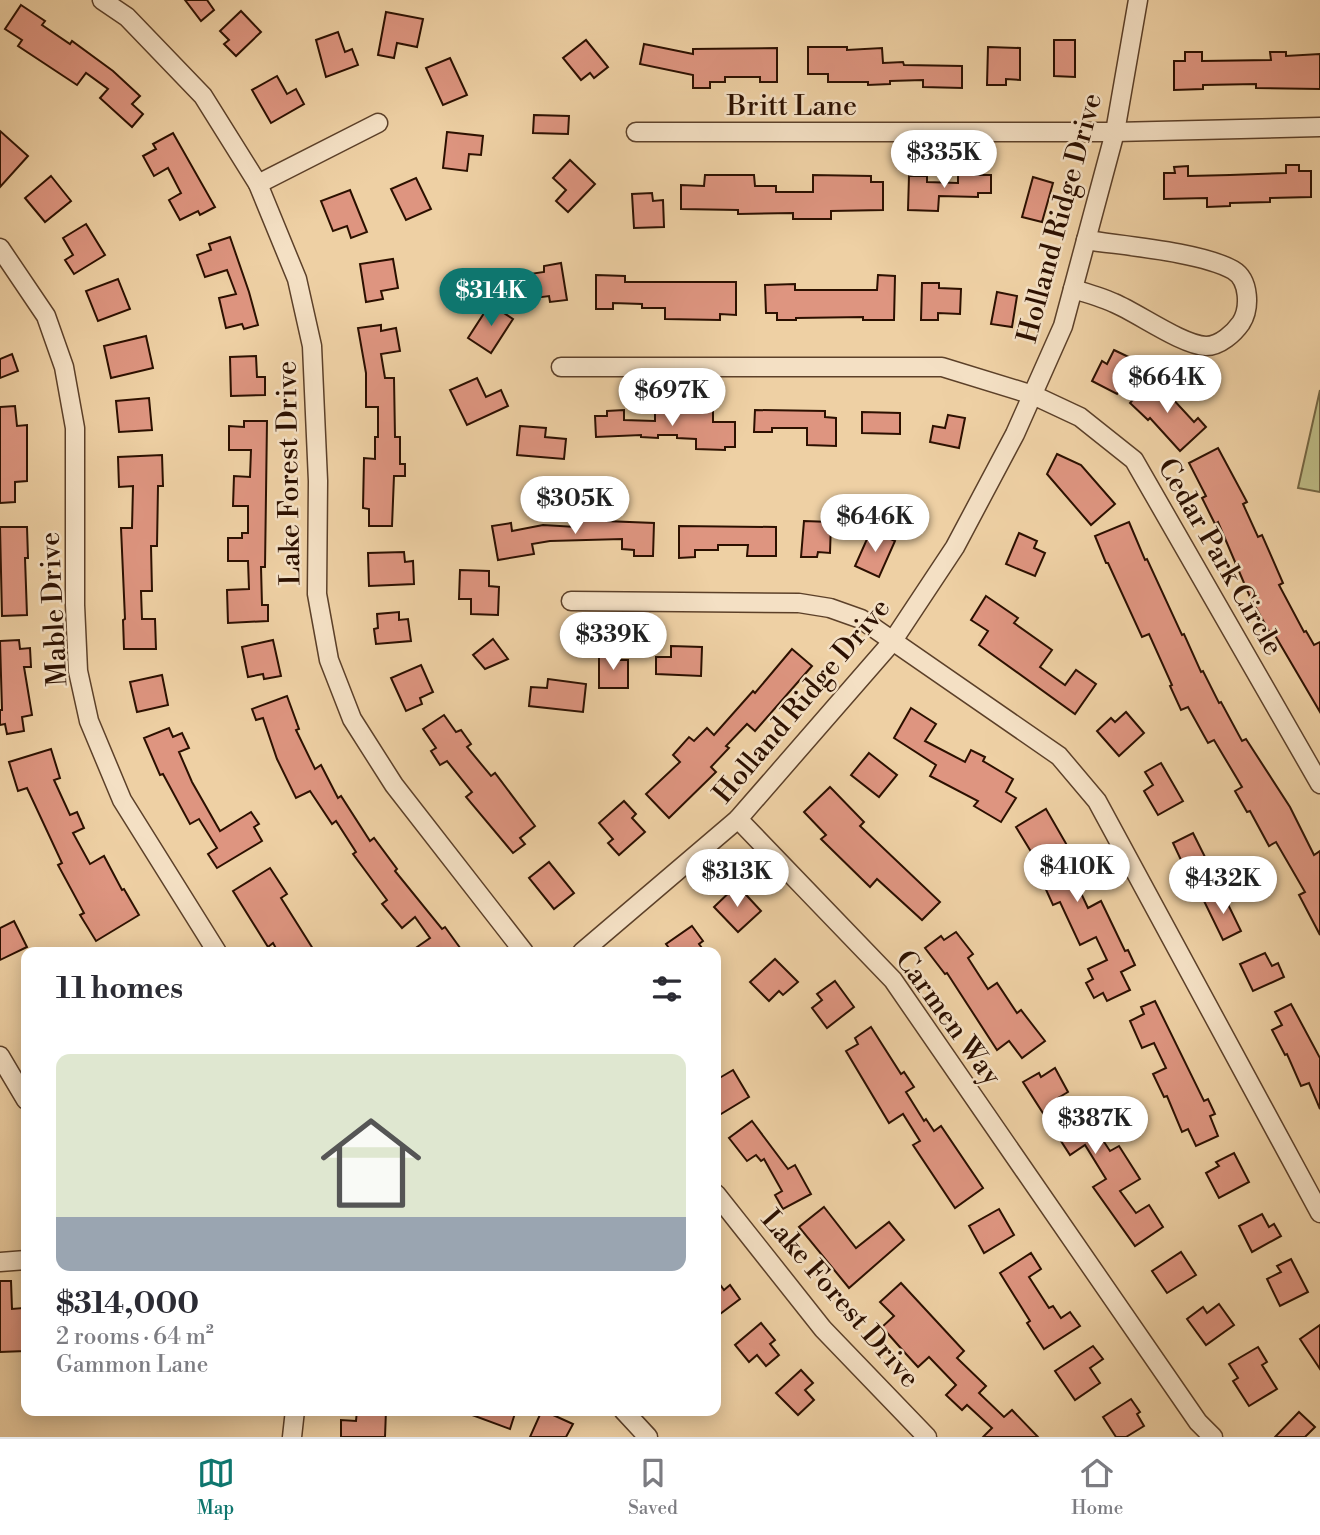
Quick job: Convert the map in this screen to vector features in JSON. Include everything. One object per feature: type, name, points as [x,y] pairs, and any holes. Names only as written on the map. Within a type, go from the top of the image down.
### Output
[{"type":"street","name":"Lake Forest Drive","points":[[102,0],[127,17],[203,96],[258,184],[297,279],[312,346],[318,481],[317,594],[329,660],[352,719],[394,785],[520,947]]},
{"type":"street","name":"Holland Ridge Drive","points":[[588,947],[738,819],[892,642],[955,547],[1032,396],[1063,326],[1115,132],[1138,0]]},
{"type":"street","points":[[258,184],[378,123]]},
{"type":"street","points":[[1115,132],[1320,127]]},
{"type":"street","name":"Britt Lane","points":[[636,132],[1115,132]]},
{"type":"street","points":[[1073,289],[1113,302],[1192,342],[1208,346],[1235,331],[1246,315],[1247,296],[1236,271],[1212,261],[1086,240]]},
{"type":"street","name":"Mable Drive","points":[[0,248],[46,316],[64,367],[75,428],[75,605],[78,671],[89,721],[122,800],[213,947]]},
{"type":"street","name":"Cedar Park Circle","points":[[561,367],[942,367],[1032,396],[1080,417],[1134,460],[1315,764],[1320,784]]},
{"type":"street","points":[[571,601],[799,603],[830,608],[861,619],[1059,756],[1097,801],[1320,1213]]},
{"type":"street","name":"Carmen Way","points":[[738,819],[893,980],[1198,1422],[1213,1437]]},
{"type":"street","points":[[0,1056],[21,1092]]},
{"type":"street","name":"Lake Forest Drive","points":[[721,1200],[823,1329],[927,1437]]},
{"type":"street","points":[[0,1262],[21,1260]]},
{"type":"street","points":[[292,1437],[294,1416]]},
{"type":"street","points":[[629,1416],[648,1437]]},
{"type":"shaded area","points":[[1320,390],[1320,492],[1298,488]]},
{"type":"building","points":[[185,0],[207,0],[214,10],[201,21]]},
{"type":"building","points":[[21,5],[45,21],[42,25],[70,44],[72,41],[113,71],[140,96],[132,104],[143,114],[132,127],[100,98],[108,89],[86,73],[77,85],[18,46],[22,40],[5,29]]},
{"type":"building","points":[[241,11],[261,32],[236,56],[224,44],[229,40],[220,31]]},
{"type":"building","points":[[386,12],[423,19],[417,47],[397,43],[394,58],[378,55]]},
{"type":"building","points":[[338,32],[345,52],[352,49],[358,65],[326,77],[316,40]]},
{"type":"building","points":[[586,40],[608,67],[594,78],[590,73],[581,80],[563,58]]},
{"type":"building","points":[[1054,40],[1075,40],[1075,77],[1054,76]]},
{"type":"building","points":[[644,44],[693,54],[693,49],[777,48],[777,82],[760,82],[760,77],[725,77],[725,82],[710,82],[710,88],[693,88],[693,75],[640,64]]},
{"type":"building","points":[[808,47],[847,47],[847,50],[882,48],[883,63],[962,66],[962,88],[923,87],[923,80],[868,85],[868,82],[828,82],[828,74],[808,74]]},
{"type":"building","points":[[988,47],[1020,48],[1020,80],[1006,79],[1006,85],[987,85]]},
{"type":"building","points":[[1185,52],[1202,52],[1202,61],[1271,60],[1270,52],[1286,52],[1286,56],[1320,54],[1320,89],[1256,88],[1256,84],[1203,85],[1203,89],[1174,90],[1174,61],[1185,61]]},
{"type":"building","points":[[450,58],[467,95],[443,105],[426,68]]},
{"type":"building","points":[[277,76],[287,94],[296,89],[304,104],[271,123],[252,90]]},
{"type":"building","points":[[534,115],[569,116],[568,134],[533,133]]},
{"type":"building","points":[[0,131],[28,156],[0,187]]},
{"type":"building","points":[[447,132],[483,136],[481,155],[469,154],[467,171],[443,168]]},
{"type":"building","points":[[173,133],[215,207],[200,215],[198,211],[180,220],[169,200],[181,193],[168,168],[154,176],[143,156],[156,149],[153,144]]},
{"type":"building","points":[[570,160],[595,184],[568,212],[556,201],[566,190],[553,178]]},
{"type":"building","points":[[1286,165],[1299,165],[1299,171],[1311,171],[1311,197],[1270,198],[1270,202],[1230,203],[1230,206],[1207,207],[1207,198],[1164,199],[1164,173],[1175,173],[1174,167],[1188,166],[1188,176],[1286,173]]},
{"type":"building","points":[[705,175],[754,175],[755,186],[776,186],[776,192],[813,192],[813,175],[871,176],[871,182],[883,182],[883,210],[831,211],[831,219],[793,219],[793,213],[738,214],[738,210],[681,209],[681,185],[704,186]]},
{"type":"building","points":[[958,175],[991,175],[991,193],[978,193],[978,197],[939,196],[938,211],[908,210],[909,176],[927,176],[927,182],[958,183]]},
{"type":"building","points":[[51,176],[71,201],[45,222],[25,198]]},
{"type":"building","points":[[1033,177],[1053,183],[1042,222],[1022,217]]},
{"type":"building","points":[[416,178],[431,209],[406,220],[391,189]]},
{"type":"building","points":[[350,190],[367,232],[351,238],[347,226],[333,231],[321,201]]},
{"type":"building","points":[[652,193],[653,201],[663,200],[664,227],[634,228],[632,194]]},
{"type":"building","points":[[86,224],[105,255],[74,274],[65,260],[73,255],[63,238]]},
{"type":"building","points":[[230,237],[258,325],[244,329],[242,324],[226,328],[219,298],[236,294],[227,270],[205,277],[197,255],[211,250],[209,244]]},
{"type":"building","points":[[393,259],[398,288],[381,291],[383,299],[366,302],[360,264]]},
{"type":"building","points":[[561,263],[567,300],[550,302],[549,296],[527,299],[523,275],[544,272],[544,266]]},
{"type":"building","points":[[596,275],[625,276],[625,282],[736,282],[736,315],[720,314],[720,320],[665,319],[665,308],[642,308],[642,304],[613,303],[613,309],[596,309]]},
{"type":"building","points":[[878,275],[895,276],[894,320],[863,320],[863,317],[777,320],[777,313],[766,313],[765,285],[795,284],[795,290],[877,290]]},
{"type":"building","points":[[118,279],[130,309],[98,321],[86,291]]},
{"type":"building","points":[[922,283],[939,283],[939,288],[961,289],[960,314],[938,313],[938,320],[921,320]]},
{"type":"building","points":[[997,292],[1017,296],[1012,327],[991,324]]},
{"type":"building","points":[[490,304],[513,319],[491,353],[468,338]]},
{"type":"building","points":[[381,325],[381,331],[396,328],[400,351],[381,354],[385,378],[394,378],[395,437],[400,437],[400,464],[405,464],[405,476],[394,476],[392,526],[369,526],[369,509],[363,508],[364,458],[375,459],[378,407],[366,407],[366,373],[358,328]]},
{"type":"building","points":[[146,336],[153,368],[111,378],[104,346]]},
{"type":"building","points":[[1114,350],[1135,360],[1117,394],[1092,381],[1102,361],[1107,364]]},
{"type":"building","points":[[12,354],[18,371],[0,378],[0,359]]},
{"type":"building","points":[[256,356],[257,377],[265,377],[265,395],[231,396],[230,357]]},
{"type":"building","points":[[477,378],[486,397],[501,390],[508,406],[467,425],[450,390]]},
{"type":"building","points":[[1159,381],[1194,422],[1198,418],[1206,427],[1180,451],[1150,418],[1148,420],[1130,403],[1145,386],[1150,391]]},
{"type":"building","points":[[149,398],[152,430],[119,432],[116,401]]},
{"type":"building","points":[[15,406],[17,426],[27,425],[27,481],[15,482],[15,502],[0,503],[0,407]]},
{"type":"building","points":[[624,410],[624,420],[655,421],[655,411],[713,411],[713,422],[735,422],[735,447],[725,447],[725,450],[696,449],[696,439],[677,438],[677,435],[658,435],[658,438],[641,435],[596,437],[595,416],[607,416],[607,411]]},
{"type":"building","points":[[755,410],[825,411],[825,417],[836,418],[836,446],[807,445],[807,428],[772,428],[772,432],[754,432]]},
{"type":"building","points":[[862,412],[900,413],[900,434],[862,433]]},
{"type":"building","points":[[948,415],[965,418],[959,448],[930,442],[933,426],[945,428]]},
{"type":"building","points":[[244,421],[267,421],[265,567],[261,567],[262,605],[268,605],[268,621],[228,623],[227,590],[249,589],[248,561],[228,561],[228,538],[242,538],[242,533],[248,533],[248,506],[233,506],[234,476],[250,477],[251,450],[229,450],[229,426],[244,427]]},
{"type":"building","points":[[520,426],[546,428],[545,437],[566,439],[564,459],[517,455]]},
{"type":"building","points":[[1218,448],[1247,502],[1243,504],[1258,537],[1262,535],[1283,583],[1279,585],[1304,632],[1306,631],[1314,645],[1320,642],[1320,712],[1250,597],[1218,522],[1215,524],[1202,498],[1206,496],[1189,463]]},
{"type":"building","points":[[1057,454],[1081,465],[1115,504],[1091,525],[1047,474]]},
{"type":"building","points":[[162,455],[163,486],[158,486],[157,546],[151,546],[152,591],[141,591],[142,619],[155,619],[156,649],[124,649],[121,528],[132,528],[133,486],[119,487],[118,457]]},
{"type":"building","points":[[605,514],[605,521],[654,523],[653,556],[634,556],[634,550],[622,549],[622,539],[532,544],[534,554],[498,560],[492,526],[511,523],[512,531],[543,525],[576,527],[576,515]]},
{"type":"building","points":[[804,521],[831,522],[830,553],[818,552],[817,557],[801,557]]},
{"type":"building","points":[[1129,522],[1201,672],[1203,671],[1242,741],[1246,739],[1290,807],[1314,855],[1320,851],[1320,935],[1299,895],[1305,892],[1276,842],[1269,846],[1250,811],[1247,812],[1235,791],[1242,787],[1214,740],[1208,743],[1188,707],[1181,710],[1149,634],[1142,637],[1106,563],[1095,536]]},
{"type":"building","points":[[679,526],[776,527],[776,556],[747,556],[748,545],[718,545],[718,550],[695,550],[695,557],[679,558]]},
{"type":"building","points":[[0,527],[27,527],[27,615],[2,616]]},
{"type":"building","points":[[871,530],[895,541],[879,577],[855,566]]},
{"type":"building","points":[[1019,533],[1037,541],[1034,548],[1045,553],[1035,576],[1006,564]]},
{"type":"building","points":[[404,552],[405,562],[413,561],[414,584],[369,586],[368,553]]},
{"type":"building","points":[[460,570],[489,571],[489,586],[499,587],[498,615],[471,614],[471,599],[459,599]]},
{"type":"building","points":[[986,596],[1018,618],[1014,623],[1052,650],[1040,667],[1065,685],[1076,670],[1096,684],[1075,714],[979,645],[988,631],[971,620]]},
{"type":"building","points":[[399,612],[399,620],[408,619],[411,641],[376,644],[374,629],[378,628],[377,614]]},
{"type":"building","points":[[493,639],[508,659],[485,669],[473,655]]},
{"type":"building","points":[[19,640],[20,649],[30,648],[31,667],[24,667],[32,715],[22,717],[24,731],[7,734],[5,724],[0,725],[0,641]]},
{"type":"building","points":[[273,640],[281,676],[264,679],[263,674],[248,677],[242,647]]},
{"type":"building","points":[[671,646],[702,647],[701,676],[656,674],[656,657],[671,657]]},
{"type":"building","points":[[792,649],[812,666],[755,731],[747,724],[726,746],[729,748],[711,767],[716,772],[669,818],[646,794],[680,762],[673,755],[689,737],[694,741],[707,728],[714,735],[753,691],[755,693]]},
{"type":"building","points":[[616,653],[616,660],[628,660],[628,688],[599,688],[599,654]]},
{"type":"building","points":[[421,665],[433,692],[420,698],[422,704],[406,711],[391,678]]},
{"type":"building","points":[[162,675],[168,705],[137,712],[130,682]]},
{"type":"building","points":[[548,679],[586,684],[583,712],[529,706],[531,687],[547,688]]},
{"type":"building","points":[[287,696],[299,729],[296,730],[315,769],[321,765],[338,798],[341,796],[370,841],[374,838],[397,869],[395,871],[459,947],[417,947],[430,938],[415,917],[402,928],[382,904],[387,900],[353,854],[356,852],[336,821],[332,824],[310,791],[296,798],[277,759],[263,718],[256,720],[252,709]]},
{"type":"building","points":[[911,708],[936,724],[925,741],[965,762],[971,750],[985,757],[983,761],[1013,779],[1006,792],[1016,798],[1001,822],[974,806],[978,801],[930,776],[936,765],[894,738]]},
{"type":"building","points":[[1126,712],[1144,733],[1119,756],[1097,731],[1111,718],[1115,722]]},
{"type":"building","points":[[444,715],[456,732],[461,730],[471,744],[467,747],[491,776],[495,773],[535,826],[520,838],[525,844],[513,853],[466,797],[472,792],[447,761],[440,765],[431,751],[436,748],[423,729]]},
{"type":"building","points":[[169,728],[173,737],[182,733],[189,748],[179,752],[192,782],[220,831],[251,812],[259,824],[254,827],[262,841],[217,868],[208,854],[217,848],[199,819],[190,824],[163,774],[160,775],[144,738]]},
{"type":"building","points":[[51,749],[60,778],[54,780],[70,815],[77,812],[84,828],[73,833],[90,864],[104,856],[139,915],[96,941],[80,915],[84,913],[58,865],[62,863],[27,788],[18,791],[9,762]]},
{"type":"building","points":[[869,753],[897,775],[879,797],[851,775]]},
{"type":"building","points":[[1161,763],[1183,801],[1158,815],[1144,791],[1153,785],[1145,772]]},
{"type":"building","points":[[830,787],[864,822],[860,826],[940,902],[922,920],[877,879],[870,887],[821,839],[826,835],[804,812]]},
{"type":"building","points":[[624,801],[636,814],[632,818],[645,832],[619,855],[608,843],[613,839],[599,823]]},
{"type":"building","points":[[1046,809],[1072,854],[1078,851],[1085,866],[1071,872],[1088,908],[1101,901],[1125,951],[1128,950],[1135,965],[1121,972],[1130,990],[1107,1001],[1103,993],[1094,998],[1086,983],[1093,979],[1088,969],[1107,960],[1096,937],[1080,945],[1060,902],[1053,905],[1037,870],[1041,868],[1016,827]]},
{"type":"building","points":[[1193,833],[1209,865],[1188,875],[1173,843]]},
{"type":"building","points":[[549,862],[574,893],[554,909],[529,878]]},
{"type":"building","points":[[270,868],[287,894],[281,898],[312,947],[275,947],[273,943],[268,947],[233,891]]},
{"type":"building","points":[[737,885],[761,911],[738,932],[714,907]]},
{"type":"building","points":[[1222,892],[1241,931],[1223,940],[1204,901]]},
{"type":"building","points":[[14,921],[27,947],[21,947],[21,950],[0,960],[0,928]]},
{"type":"building","points":[[692,926],[703,941],[699,944],[701,947],[668,947],[666,944]]},
{"type":"building","points":[[956,932],[973,954],[968,958],[988,989],[997,983],[1017,1013],[1021,1010],[1045,1041],[1022,1058],[1009,1041],[997,1050],[947,973],[945,974],[925,948],[941,936],[944,940]]},
{"type":"building","points":[[1265,953],[1272,966],[1278,963],[1284,977],[1253,991],[1240,964]]},
{"type":"building","points":[[775,959],[798,982],[783,995],[779,991],[769,1001],[750,982]]},
{"type":"building","points":[[835,981],[854,1007],[827,1028],[812,1008],[822,1000],[817,994]]},
{"type":"building","points":[[1155,1001],[1204,1101],[1208,1099],[1215,1114],[1210,1116],[1218,1136],[1196,1146],[1188,1129],[1182,1132],[1167,1096],[1164,1097],[1153,1074],[1166,1068],[1154,1043],[1142,1048],[1130,1021],[1144,1014],[1141,1007]]},
{"type":"building","points":[[1291,1004],[1320,1058],[1320,1109],[1309,1083],[1301,1086],[1287,1054],[1285,1055],[1272,1030],[1282,1025],[1275,1012]]},
{"type":"building","points":[[871,1027],[901,1074],[904,1072],[914,1087],[906,1092],[924,1121],[926,1119],[934,1131],[941,1126],[983,1188],[955,1208],[913,1145],[920,1141],[903,1114],[889,1123],[846,1051],[858,1044],[855,1038]]},
{"type":"building","points":[[1055,1068],[1068,1092],[1058,1098],[1072,1121],[1085,1113],[1110,1151],[1119,1146],[1140,1179],[1120,1191],[1136,1213],[1149,1205],[1163,1227],[1135,1246],[1093,1187],[1106,1179],[1085,1145],[1070,1155],[1023,1082],[1039,1073],[1041,1077]]},
{"type":"building","points":[[733,1070],[749,1097],[721,1114],[721,1077]]},
{"type":"building","points":[[752,1121],[788,1169],[795,1165],[811,1194],[783,1209],[775,1195],[782,1191],[764,1159],[761,1161],[756,1155],[747,1161],[729,1138]]},
{"type":"building","points":[[1234,1153],[1249,1182],[1219,1198],[1206,1173],[1219,1166],[1216,1162]]},
{"type":"building","points":[[824,1207],[856,1248],[889,1222],[904,1240],[849,1288],[799,1227]]},
{"type":"building","points":[[999,1209],[1014,1235],[984,1253],[969,1226]]},
{"type":"building","points":[[1262,1214],[1269,1227],[1274,1224],[1281,1236],[1252,1252],[1239,1226]]},
{"type":"building","points":[[1181,1252],[1196,1275],[1167,1293],[1152,1271]]},
{"type":"building","points":[[1031,1253],[1041,1269],[1029,1277],[1049,1308],[1053,1306],[1061,1318],[1070,1312],[1080,1326],[1044,1349],[1000,1273]]},
{"type":"building","points":[[1291,1259],[1308,1292],[1280,1306],[1267,1279],[1281,1272],[1277,1266]]},
{"type":"building","points":[[0,1281],[11,1281],[12,1309],[21,1308],[21,1351],[0,1352]]},
{"type":"building","points":[[901,1283],[964,1351],[957,1358],[986,1386],[979,1393],[1004,1417],[1012,1410],[1038,1437],[983,1437],[992,1428],[967,1405],[962,1410],[946,1395],[956,1385],[929,1357],[918,1367],[906,1354],[882,1327],[894,1316],[880,1302]]},
{"type":"building","points":[[730,1285],[740,1299],[721,1313],[721,1286],[724,1290]]},
{"type":"building","points":[[1219,1304],[1234,1325],[1206,1345],[1187,1319],[1203,1307],[1207,1313]]},
{"type":"building","points":[[761,1323],[775,1340],[770,1344],[779,1355],[766,1366],[757,1355],[749,1362],[735,1345]]},
{"type":"building","points":[[1320,1325],[1320,1369],[1300,1339]]},
{"type":"building","points":[[1093,1346],[1103,1359],[1090,1368],[1100,1383],[1075,1400],[1055,1371]]},
{"type":"building","points":[[1258,1347],[1267,1362],[1262,1365],[1277,1389],[1249,1406],[1233,1381],[1238,1378],[1229,1364]]},
{"type":"building","points":[[801,1370],[813,1383],[805,1390],[814,1400],[798,1415],[776,1393]]},
{"type":"building","points":[[1131,1399],[1140,1412],[1137,1414],[1144,1426],[1126,1437],[1116,1437],[1103,1417]]},
{"type":"building","points":[[1299,1412],[1315,1427],[1305,1437],[1275,1437]]},
{"type":"building","points":[[356,1416],[386,1416],[385,1437],[341,1437],[341,1420],[356,1421]]},
{"type":"building","points":[[475,1416],[514,1416],[510,1429]]},
{"type":"building","points":[[539,1416],[555,1416],[573,1424],[566,1437],[530,1437]]}]
